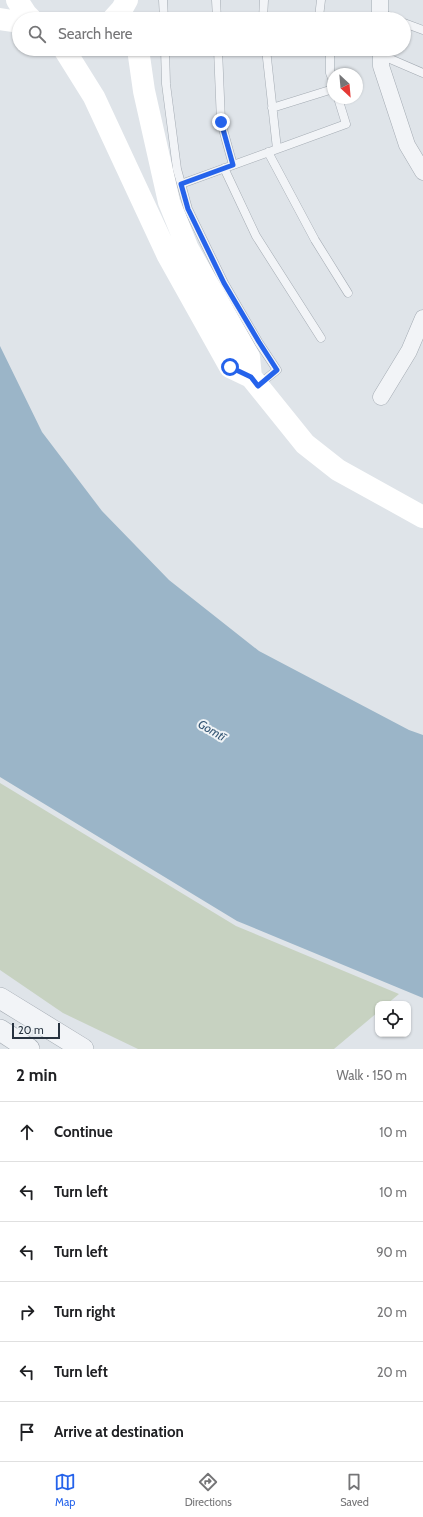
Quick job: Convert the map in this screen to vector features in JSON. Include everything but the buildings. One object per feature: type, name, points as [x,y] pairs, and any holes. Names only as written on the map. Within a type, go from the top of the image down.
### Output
[{"type":"main road","points":[[17,0],[25,12]]},
{"type":"main road","points":[[119,12],[127,0]]},
{"type":"main road","points":[[131,0],[133,12]]},
{"type":"main road","points":[[0,19],[12,21]]},
{"type":"main road","points":[[68,56],[94,97],[168,256],[230,367],[254,381],[305,444],[338,470],[423,517]]},
{"type":"main road","points":[[139,56],[144,91],[169,202],[188,249],[249,357],[254,381]]},
{"type":"street","points":[[381,56],[381,66],[407,145],[423,172]]},
{"type":"street","points":[[381,397],[409,351],[423,318]]},
{"type":"street","points":[[0,998],[83,1049]]},
{"type":"street","points":[[0,1030],[29,1049]]},
{"type":"lane","points":[[163,0],[164,12]]},
{"type":"lane","points":[[216,0],[217,12]]},
{"type":"lane","points":[[263,12],[264,0]]},
{"type":"lane","points":[[320,12],[321,0]]},
{"type":"lane","points":[[411,26],[423,30]]},
{"type":"lane","points":[[165,56],[166,84],[177,169],[188,209],[224,283],[277,370],[254,381]]},
{"type":"lane","points":[[218,56],[221,122],[228,167],[256,236],[320,338]]},
{"type":"lane","points":[[267,56],[277,149]]},
{"type":"lane","points":[[330,56],[330,68]]},
{"type":"lane","points":[[389,56],[423,73]]},
{"type":"lane","points":[[272,108],[327,91]]},
{"type":"lane","points":[[181,184],[346,124],[340,104]]},
{"type":"lane","points":[[268,152],[315,240],[348,293]]},
{"type":"green space","points":[[0,783],[236,926],[399,994],[391,1001],[375,1001],[375,1015],[334,1049],[138,1049],[63,1013],[0,970]]},
{"type":"water","name":"Gomtī","points":[[0,346],[42,432],[102,511],[169,580],[259,651],[409,730],[423,735],[423,998],[237,921],[0,777]]},
{"type":"route","points":[[221,122],[233,165],[181,184],[188,209],[224,283],[277,370],[258,386],[251,377],[230,367]]}]
